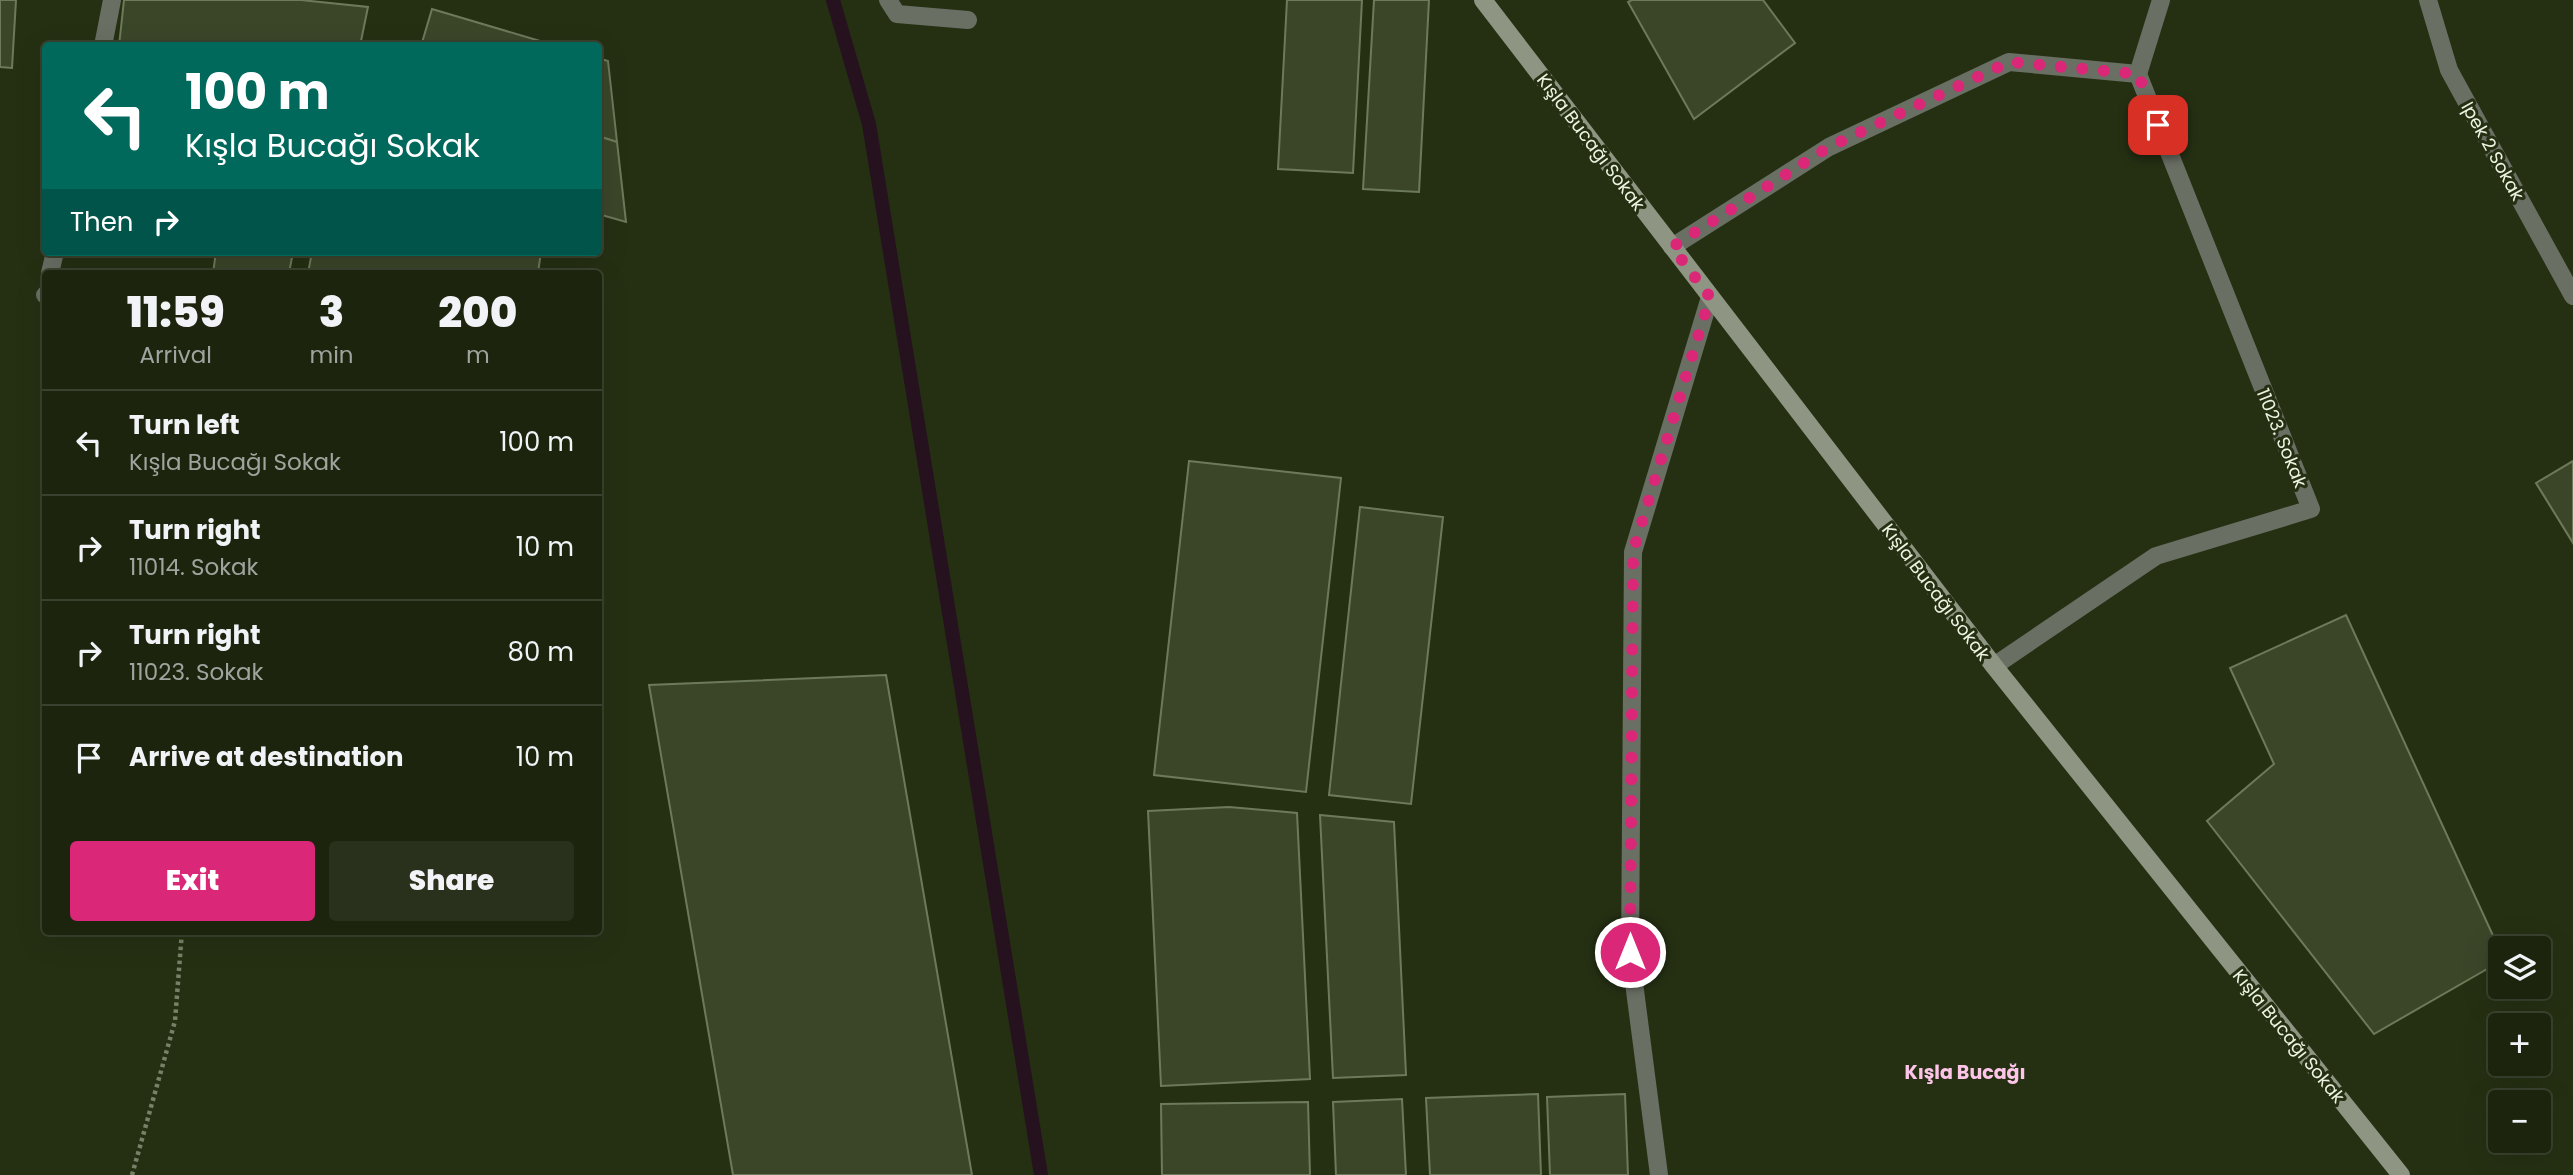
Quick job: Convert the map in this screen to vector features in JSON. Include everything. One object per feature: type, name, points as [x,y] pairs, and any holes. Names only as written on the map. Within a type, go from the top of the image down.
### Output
[{"type":"street","points":[[104,42],[111,0]]},
{"type":"street","points":[[888,0],[897,14],[968,20]]},
{"type":"street","name":"Kışla Bucağı Sokak","points":[[1483,0],[1994,666],[2401,1175]]},
{"type":"street","points":[[1672,247],[1829,147],[2009,62],[2138,74],[2161,0]]},
{"type":"street","name":"Ipek 2 Sokak","points":[[2428,0],[2449,70],[2573,296]]},
{"type":"street","name":"11023. Sokak","points":[[1994,666],[2156,556],[2311,509],[2138,74]]},
{"type":"street","points":[[1659,1175],[1630,952],[1633,552],[1710,297]]},
{"type":"path","points":[[132,1175],[175,1021],[182,935]]},
{"type":"building","points":[[0,0],[16,0],[12,68],[0,67]]},
{"type":"building","points":[[124,0],[301,0],[368,7],[361,42],[119,42]]},
{"type":"building","points":[[1287,0],[1362,0],[1353,173],[1278,169]]},
{"type":"building","points":[[1374,0],[1429,0],[1419,192],[1363,189]]},
{"type":"building","points":[[1763,0],[1795,43],[1694,119],[1628,2]]},
{"type":"building","points":[[432,9],[543,42],[422,42]]},
{"type":"building","points":[[602,59],[608,61],[617,142],[602,137]]},
{"type":"building","points":[[602,137],[617,142],[626,222],[602,215]]},
{"type":"building","points":[[215,256],[292,256],[290,270],[213,270]]},
{"type":"building","points":[[311,256],[540,256],[538,270],[309,270]]},
{"type":"building","points":[[1189,461],[1341,478],[1306,792],[1154,775]]},
{"type":"building","points":[[2573,461],[2573,543],[2536,483]]},
{"type":"building","points":[[1360,507],[1443,517],[1411,804],[1329,795]]},
{"type":"building","points":[[2346,615],[2493,936],[2488,936],[2488,968],[2374,1034],[2207,821],[2274,764],[2230,668]]},
{"type":"building","points":[[886,675],[972,1175],[733,1175],[649,685]]},
{"type":"building","points":[[1229,807],[1297,813],[1310,1079],[1161,1086],[1148,811]]},
{"type":"building","points":[[1320,815],[1394,822],[1406,1075],[1333,1078]]},
{"type":"building","points":[[1538,1094],[1541,1175],[1430,1175],[1426,1098]]},
{"type":"building","points":[[1625,1094],[1628,1175],[1550,1175],[1547,1097]]},
{"type":"building","points":[[1402,1099],[1406,1175],[1336,1175],[1333,1102]]},
{"type":"building","points":[[1308,1102],[1310,1175],[1162,1175],[1161,1104]]},
{"type":"waterway","points":[[833,0],[869,124],[1041,1175]]},
{"type":"district","name":"Kışla Bucağı","points":[[1965,1072]]},
{"type":"route","points":[[1630,952],[1633,552],[1710,297],[1672,247],[1829,147],[2009,62],[2138,74],[2158,125]]}]
